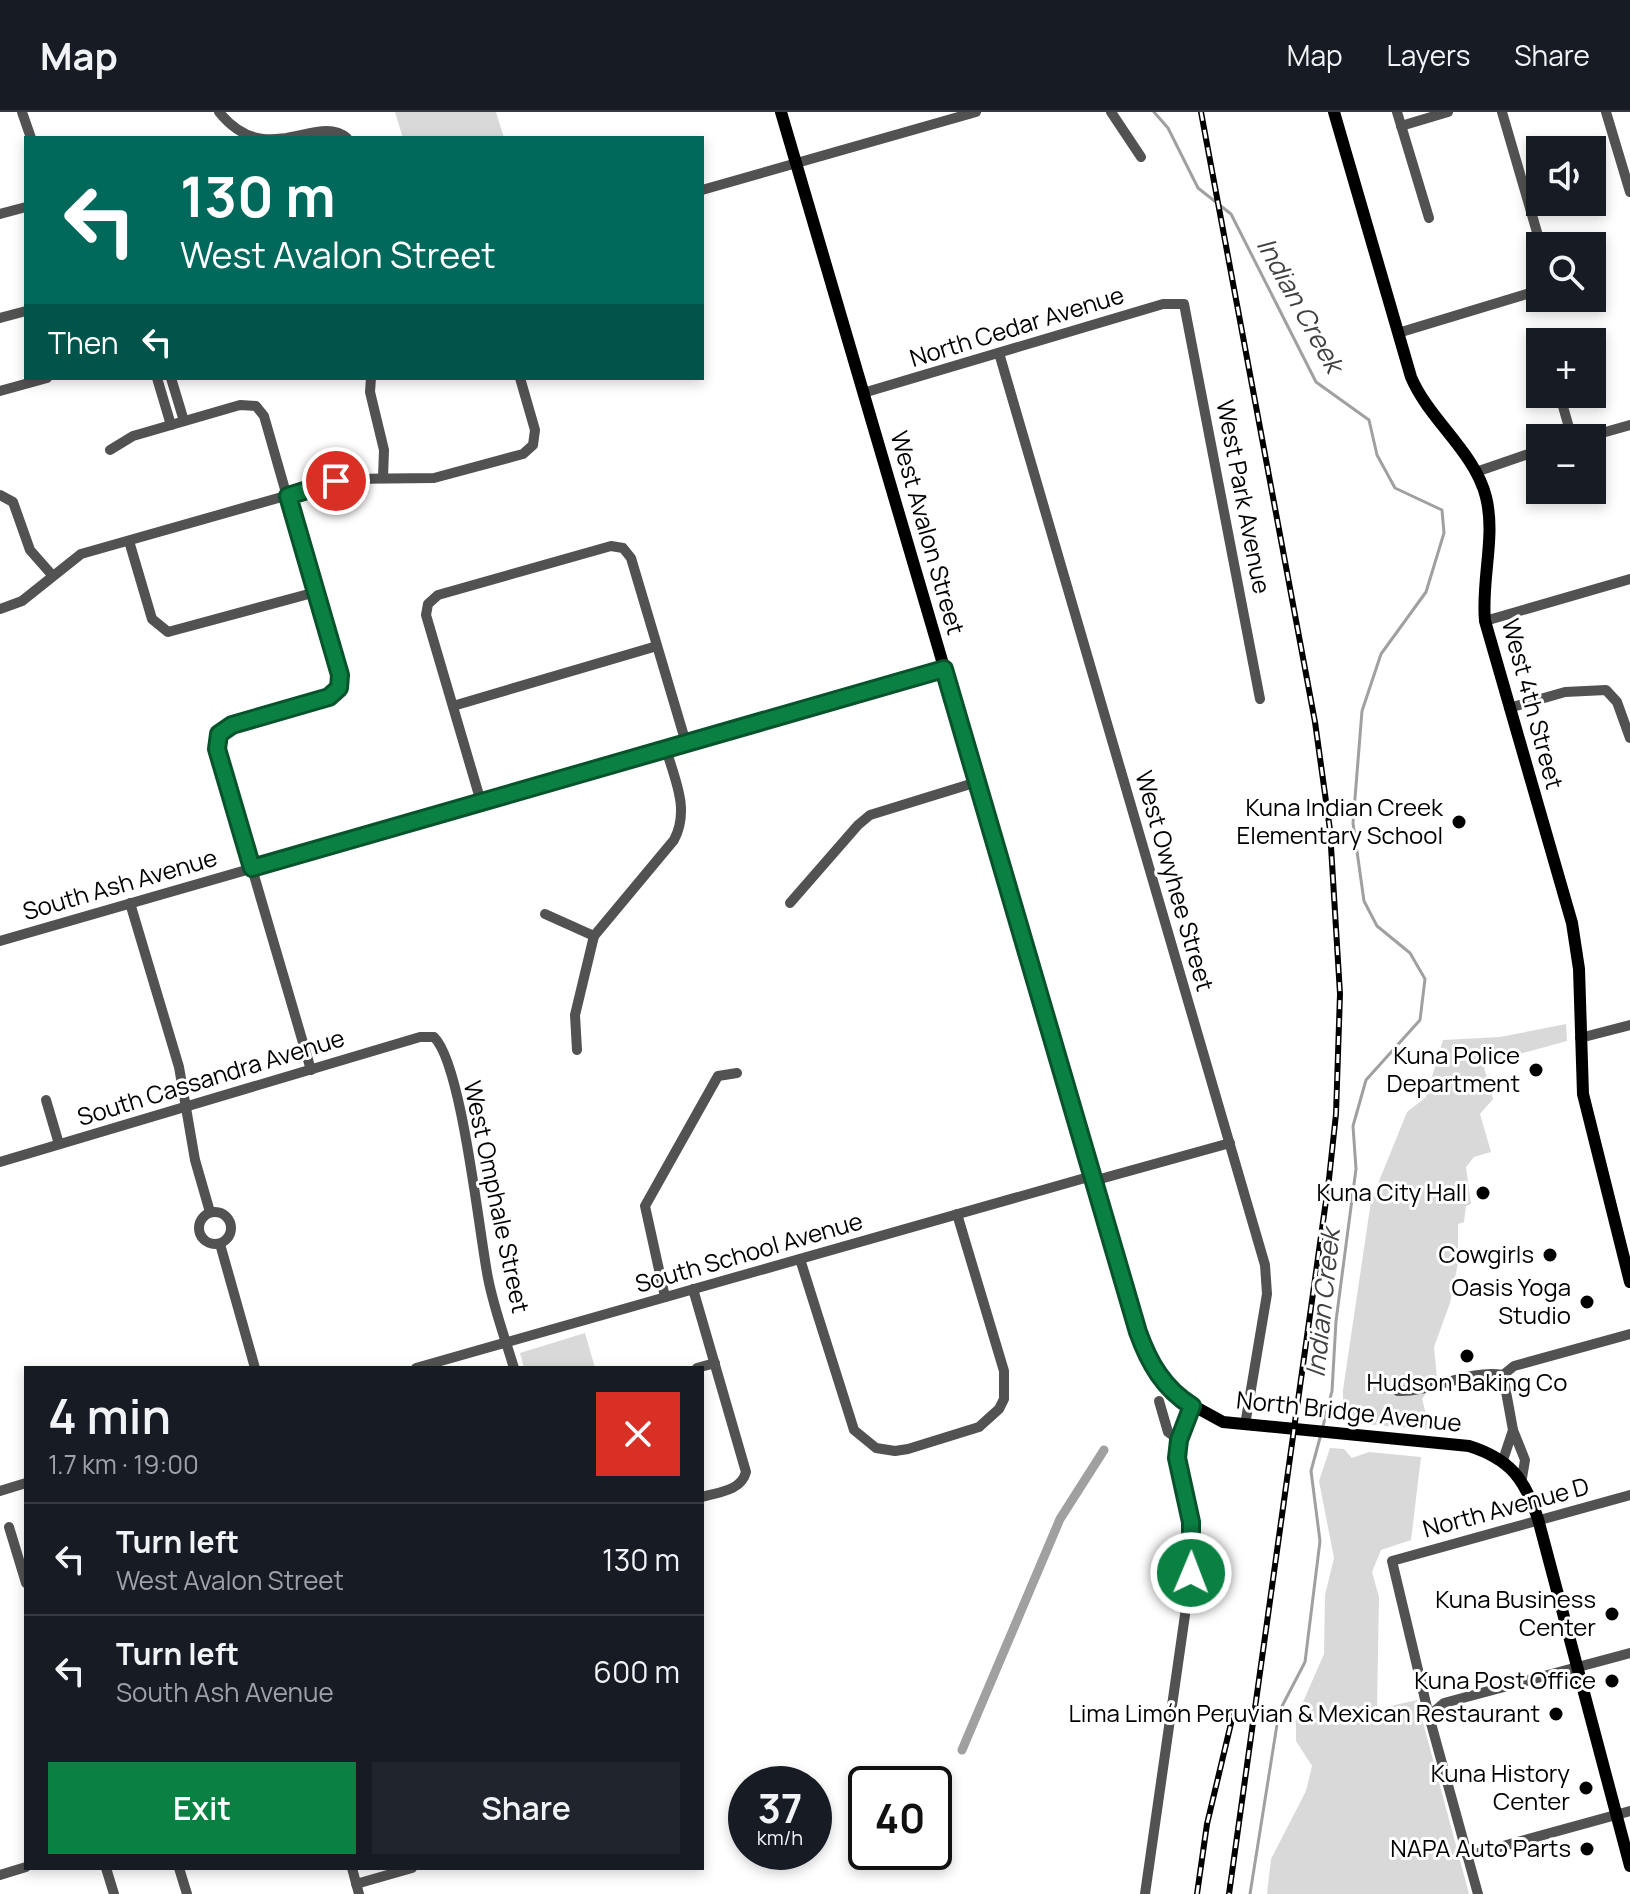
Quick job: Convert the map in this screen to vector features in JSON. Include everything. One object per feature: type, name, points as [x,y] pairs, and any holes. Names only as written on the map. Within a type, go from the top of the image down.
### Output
[{"type":"main road","name":"West Avalon Street","points":[[781,112],[1147,1359],[1163,1381],[1192,1406]]},
{"type":"main road","name":"West 4th Street","points":[[1334,112],[1418,394],[1476,472],[1486,496],[1490,524],[1484,582],[1485,621],[1572,923],[1579,969],[1580,1038],[1588,1123],[1630,1282]]},
{"type":"main road","name":"North Bridge Avenue","points":[[1192,1406],[1223,1422],[1308,1433],[1469,1446],[1503,1460]]},
{"type":"main road","points":[[1503,1460],[1522,1478],[1538,1519],[1630,1866]]},
{"type":"street","points":[[22,112],[30,136]]},
{"type":"street","points":[[219,112],[232,126],[258,136]]},
{"type":"street","points":[[704,189],[976,112]]},
{"type":"street","points":[[1111,112],[1141,157]]},
{"type":"street","points":[[1397,112],[1429,218]]},
{"type":"street","points":[[1401,126],[1448,112]]},
{"type":"street","points":[[1502,112],[1537,232]]},
{"type":"street","points":[[1606,112],[1630,192]]},
{"type":"street","points":[[266,136],[332,124],[345,136]]},
{"type":"street","points":[[224,136],[232,126]]},
{"type":"street","points":[[0,214],[24,208]]},
{"type":"street","points":[[1398,333],[1526,294]]},
{"type":"street","name":"North Cedar Avenue","points":[[863,393],[1163,304],[1184,304]]},
{"type":"street","name":"West Park Avenue","points":[[1184,304],[1260,699]]},
{"type":"street","points":[[0,318],[24,312]]},
{"type":"street","name":"West Owyhee Street","points":[[999,353],[1265,1265],[1267,1294],[1245,1425]]},
{"type":"street","points":[[0,391],[40,380]]},
{"type":"street","points":[[158,380],[171,425]]},
{"type":"street","points":[[172,380],[184,421]]},
{"type":"street","points":[[371,380],[370,392],[384,450],[383,478]]},
{"type":"street","points":[[0,609],[22,601],[74,557],[345,479],[445,476],[523,454],[533,445],[535,430],[521,380]]},
{"type":"street","points":[[110,450],[133,436],[240,405],[256,406],[264,416],[340,675],[339,688],[329,697],[232,725],[219,734],[217,749],[311,1070]]},
{"type":"street","points":[[1606,432],[1630,425]]},
{"type":"street","points":[[1476,472],[1526,455]]},
{"type":"street","points":[[4,496],[30,550],[52,575]]},
{"type":"street","points":[[129,541],[152,619],[160,629],[176,632],[316,592]]},
{"type":"street","points":[[481,802],[426,615],[428,604],[438,595],[611,546],[623,548],[631,558],[686,743]]},
{"type":"street","points":[[1485,621],[1630,579]]},
{"type":"street","points":[[453,706],[657,646]]},
{"type":"street","name":"South Ash Avenue","points":[[0,941],[944,669]]},
{"type":"street","points":[[1509,708],[1565,692],[1599,688],[1612,694],[1630,738]]},
{"type":"street","points":[[577,1050],[575,1015],[594,936],[674,840],[682,825],[682,807],[666,749]]},
{"type":"street","points":[[790,903],[870,815],[977,782]]},
{"type":"street","points":[[130,903],[179,1067],[195,1160],[210,1212]]},
{"type":"street","points":[[545,914],[594,936]]},
{"type":"street","points":[[1580,1038],[1630,1025]]},
{"type":"street","name":"South Cassandra Avenue","points":[[0,1162],[420,1037],[434,1037]]},
{"type":"street","name":"West Omphale Street","points":[[434,1037],[443,1050],[454,1085],[489,1282],[513,1366]]},
{"type":"street","points":[[665,1297],[645,1206],[693,1126],[713,1082],[718,1076],[737,1073]]},
{"type":"street","points":[[46,1100],[59,1144]]},
{"type":"street","name":"South School Avenue","points":[[423,1366],[957,1214],[1230,1143]]},
{"type":"street","points":[[210,1212],[223,1214],[231,1224],[229,1236],[220,1244],[207,1243],[199,1233],[201,1220],[210,1212]]},
{"type":"street","points":[[800,1259],[847,1418],[864,1442],[876,1448],[895,1451],[967,1432],[999,1409],[1005,1388],[1004,1371],[957,1214]]},
{"type":"street","points":[[220,1244],[254,1366]]},
{"type":"street","points":[[693,1289],[746,1472],[744,1480],[734,1488],[704,1496]]},
{"type":"street","points":[[1398,1391],[1419,1392],[1490,1373],[1503,1375],[1514,1366],[1630,1334]]},
{"type":"street","points":[[704,1366],[715,1363]]},
{"type":"street","points":[[1503,1375],[1503,1391],[1513,1430],[1525,1460],[1522,1478]]},
{"type":"street","points":[[1159,1401],[1168,1432],[1179,1440]]},
{"type":"street","points":[[1145,1894],[1191,1573],[1191,1522],[1177,1458],[1179,1440],[1192,1406]]},
{"type":"street","points":[[1503,1460],[1513,1430]]},
{"type":"street","points":[[0,1491],[24,1484]]},
{"type":"street","name":"North Avenue D","points":[[1429,1716],[1392,1561],[1630,1495]]},
{"type":"street","points":[[9,1527],[24,1576]]},
{"type":"street","points":[[1478,1894],[1429,1716],[1444,1703],[1630,1653]]},
{"type":"street","points":[[1467,1856],[1630,1811]]},
{"type":"street","points":[[0,1875],[24,1868]]},
{"type":"street","points":[[107,1870],[114,1894]]},
{"type":"street","points":[[180,1870],[187,1894]]},
{"type":"street","points":[[358,1889],[407,1870]]},
{"type":"shaded area","points":[[395,112],[496,112],[503,136],[402,136]]},
{"type":"shaded area","points":[[1566,1024],[1567,1041],[1483,1064],[1493,1099],[1480,1114],[1491,1152],[1474,1157],[1466,1167],[1471,1204],[1466,1206],[1464,1222],[1458,1224],[1458,1263],[1450,1303],[1434,1347],[1437,1378],[1422,1399],[1430,1430],[1343,1422],[1343,1390],[1371,1201],[1407,1112],[1426,1097],[1443,1040],[1500,1037]]},
{"type":"shaded area","points":[[585,1333],[594,1366],[523,1366],[520,1353]]},
{"type":"shaded area","points":[[1330,1448],[1344,1449],[1352,1458],[1369,1452],[1421,1457],[1411,1540],[1381,1550],[1372,1572],[1379,1597],[1377,1709],[1417,1700],[1469,1894],[1267,1894],[1271,1859],[1306,1791],[1312,1766],[1296,1741],[1296,1718],[1324,1654],[1325,1595],[1334,1558],[1319,1481]]},
{"type":"waterway","name":"Indian Creek","points":[[1154,112],[1168,128],[1198,188],[1231,214],[1316,382],[1369,420],[1377,455],[1395,488],[1442,510],[1444,533],[1426,592],[1381,654],[1362,711],[1353,823],[1364,901],[1377,926],[1410,953],[1425,979],[1420,1020],[1366,1080],[1353,1126],[1356,1169],[1336,1321],[1332,1391],[1323,1426]]},
{"type":"waterway","name":"Indian Creek","points":[[1250,1894],[1279,1712],[1305,1662],[1320,1541],[1311,1471],[1321,1434]]},
{"type":"waterway","points":[[962,1750],[1060,1519],[1104,1450]]},
{"type":"railway","points":[[1201,112],[1315,722],[1330,830],[1340,994],[1336,1114],[1329,1179],[1229,1894]]},
{"type":"railway","points":[[1197,1894],[1207,1824],[1233,1715]]},
{"type":"place","name":"Kuna Indian Creek Elementary School","points":[[1459,822]]},
{"type":"place","name":"Kuna Police Department","points":[[1536,1070]]},
{"type":"place","name":"Kuna City Hall","points":[[1483,1193]]},
{"type":"place","name":"Cowgirls","points":[[1550,1255]]},
{"type":"place","name":"Oasis Yoga Studio","points":[[1587,1302]]},
{"type":"place","name":"Hudson Baking Co","points":[[1467,1356]]},
{"type":"place","name":"Kuna Business Center","points":[[1612,1614]]},
{"type":"place","name":"Kuna Post Office","points":[[1612,1681]]},
{"type":"place","name":"Lima Limón Peruvian & Mexican Restaurant","points":[[1556,1714]]},
{"type":"place","name":"Kuna History Center","points":[[1586,1788]]},
{"type":"place","name":"NAPA Auto Parts","points":[[1587,1849]]},
{"type":"route","points":[[336,481],[288,496],[340,675],[339,688],[329,697],[232,725],[219,734],[217,742],[252,868],[944,669],[1147,1359],[1163,1381],[1192,1406],[1179,1440],[1177,1458],[1191,1522],[1191,1573]]}]
